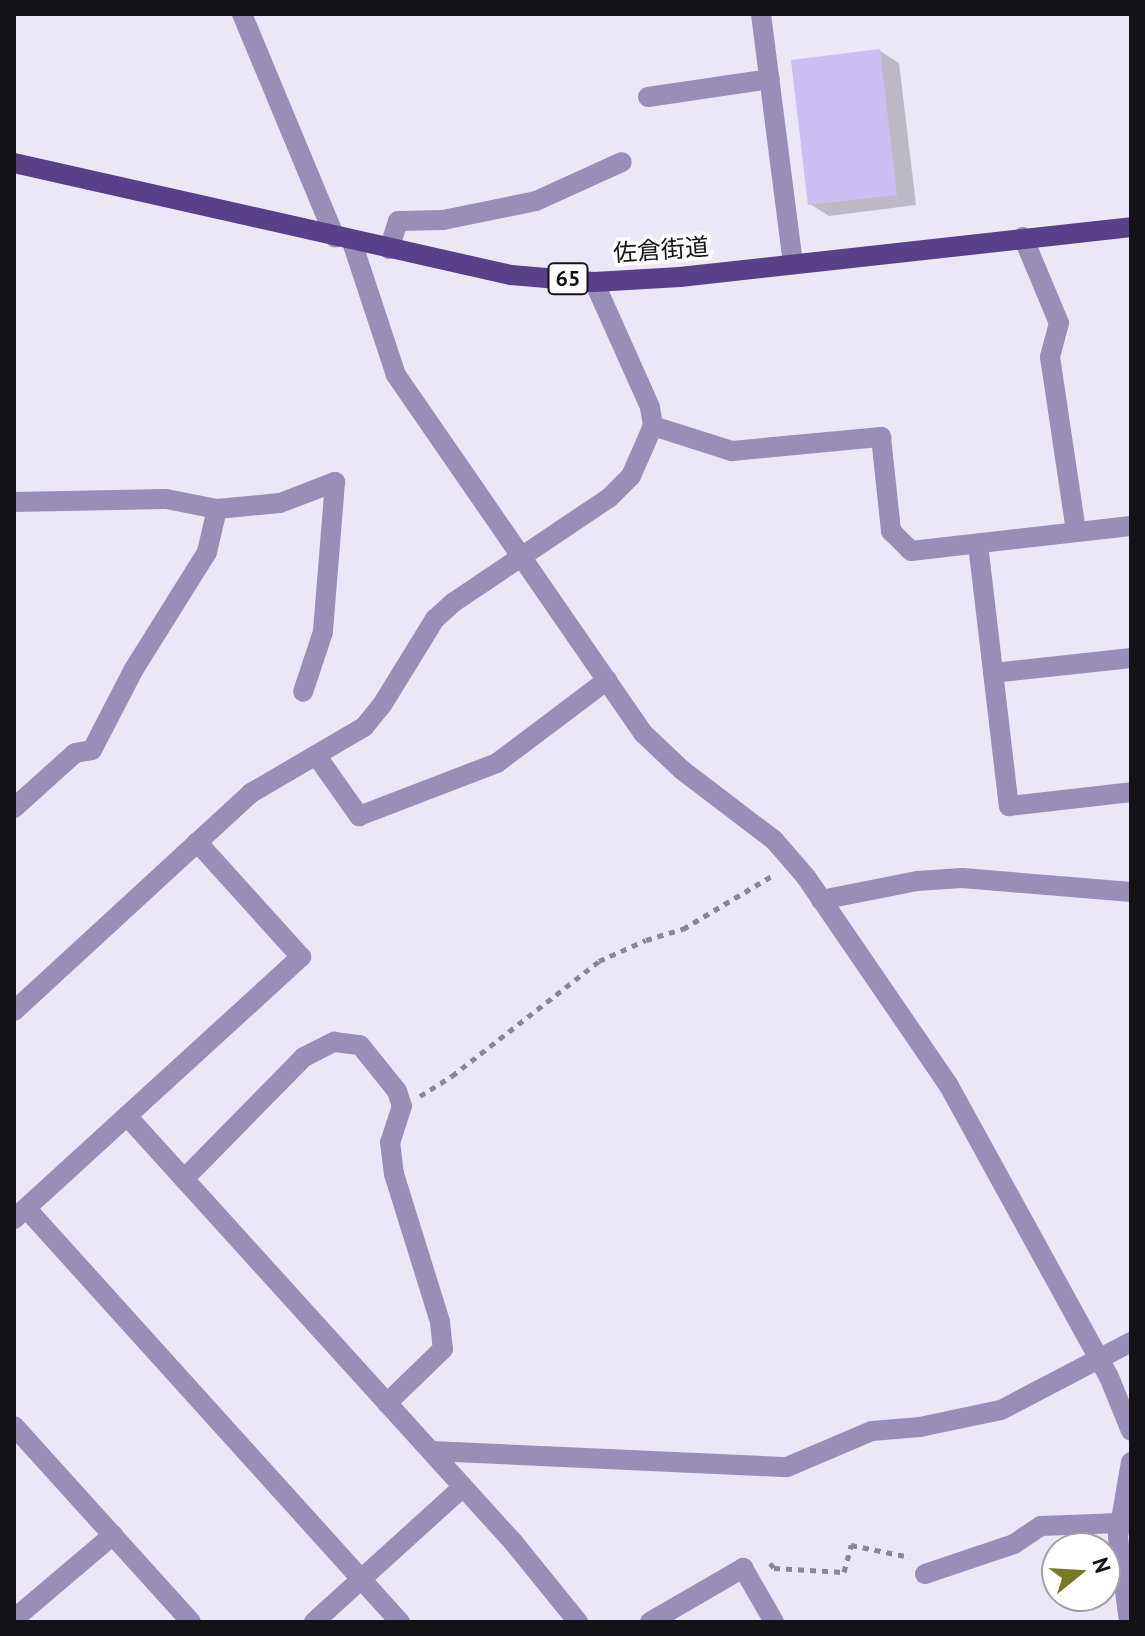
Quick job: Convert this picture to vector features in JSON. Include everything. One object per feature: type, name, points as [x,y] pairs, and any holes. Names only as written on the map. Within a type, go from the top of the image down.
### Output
[{"type":"main road","name":"佐倉街道","points":[[14,163],[343,240],[511,275],[594,282],[680,277],[1131,227]]},
{"type":"street","points":[[242,14],[343,240],[396,375],[644,734],[682,770],[774,840],[821,900],[949,1086],[1100,1361],[1131,1431]]},
{"type":"street","points":[[761,14],[793,263]]},
{"type":"street","points":[[648,97],[770,79]]},
{"type":"street","points":[[389,249],[398,221],[443,220],[536,201],[622,162]]},
{"type":"street","points":[[1023,237],[1059,323],[1050,357],[1076,532]]},
{"type":"street","points":[[14,1011],[251,793],[364,727],[382,705],[435,619],[521,555],[609,498],[631,476],[653,426],[639,375],[594,282]]},
{"type":"street","points":[[653,426],[732,451],[881,437],[891,531],[911,551],[1131,526]]},
{"type":"street","points":[[14,502],[166,499],[217,509],[280,503],[335,482],[323,632],[303,692]]},
{"type":"street","points":[[14,808],[75,753],[92,750],[134,669],[207,552],[217,509]]},
{"type":"street","points":[[978,544],[1009,806],[1131,792]]},
{"type":"street","points":[[993,673],[1131,658]]},
{"type":"street","points":[[316,755],[359,816],[497,763],[607,680]]},
{"type":"street","points":[[197,842],[301,957],[20,1214],[400,1622]]},
{"type":"street","points":[[821,900],[906,882],[962,878],[1131,892]]},
{"type":"street","points":[[184,1179],[304,1057],[334,1042],[360,1045],[397,1091],[402,1106],[390,1142],[394,1174],[440,1322],[443,1349],[387,1403]]},
{"type":"street","points":[[127,1116],[431,1451],[578,1622]]},
{"type":"street","points":[[431,1451],[787,1467],[872,1431],[920,1427],[1001,1410],[1100,1361],[1131,1342]]},
{"type":"street","points":[[14,1426],[191,1622]]},
{"type":"street","points":[[1129,1622],[1118,1537],[1131,1462]]},
{"type":"street","points":[[314,1622],[463,1487]]},
{"type":"street","points":[[925,1574],[1014,1544],[1041,1526],[1120,1523]]},
{"type":"street","points":[[14,1619],[113,1535]]},
{"type":"street","points":[[650,1622],[743,1568],[774,1622]]},
{"type":"path","points":[[402,1106],[452,1076],[599,961],[683,929],[793,863]]},
{"type":"path","points":[[743,1568],[750,1549],[765,1557],[774,1568],[844,1572],[851,1545],[920,1559],[925,1574]]},
{"type":"building","points":[[880,49],[897,195],[808,205],[791,60]]}]
